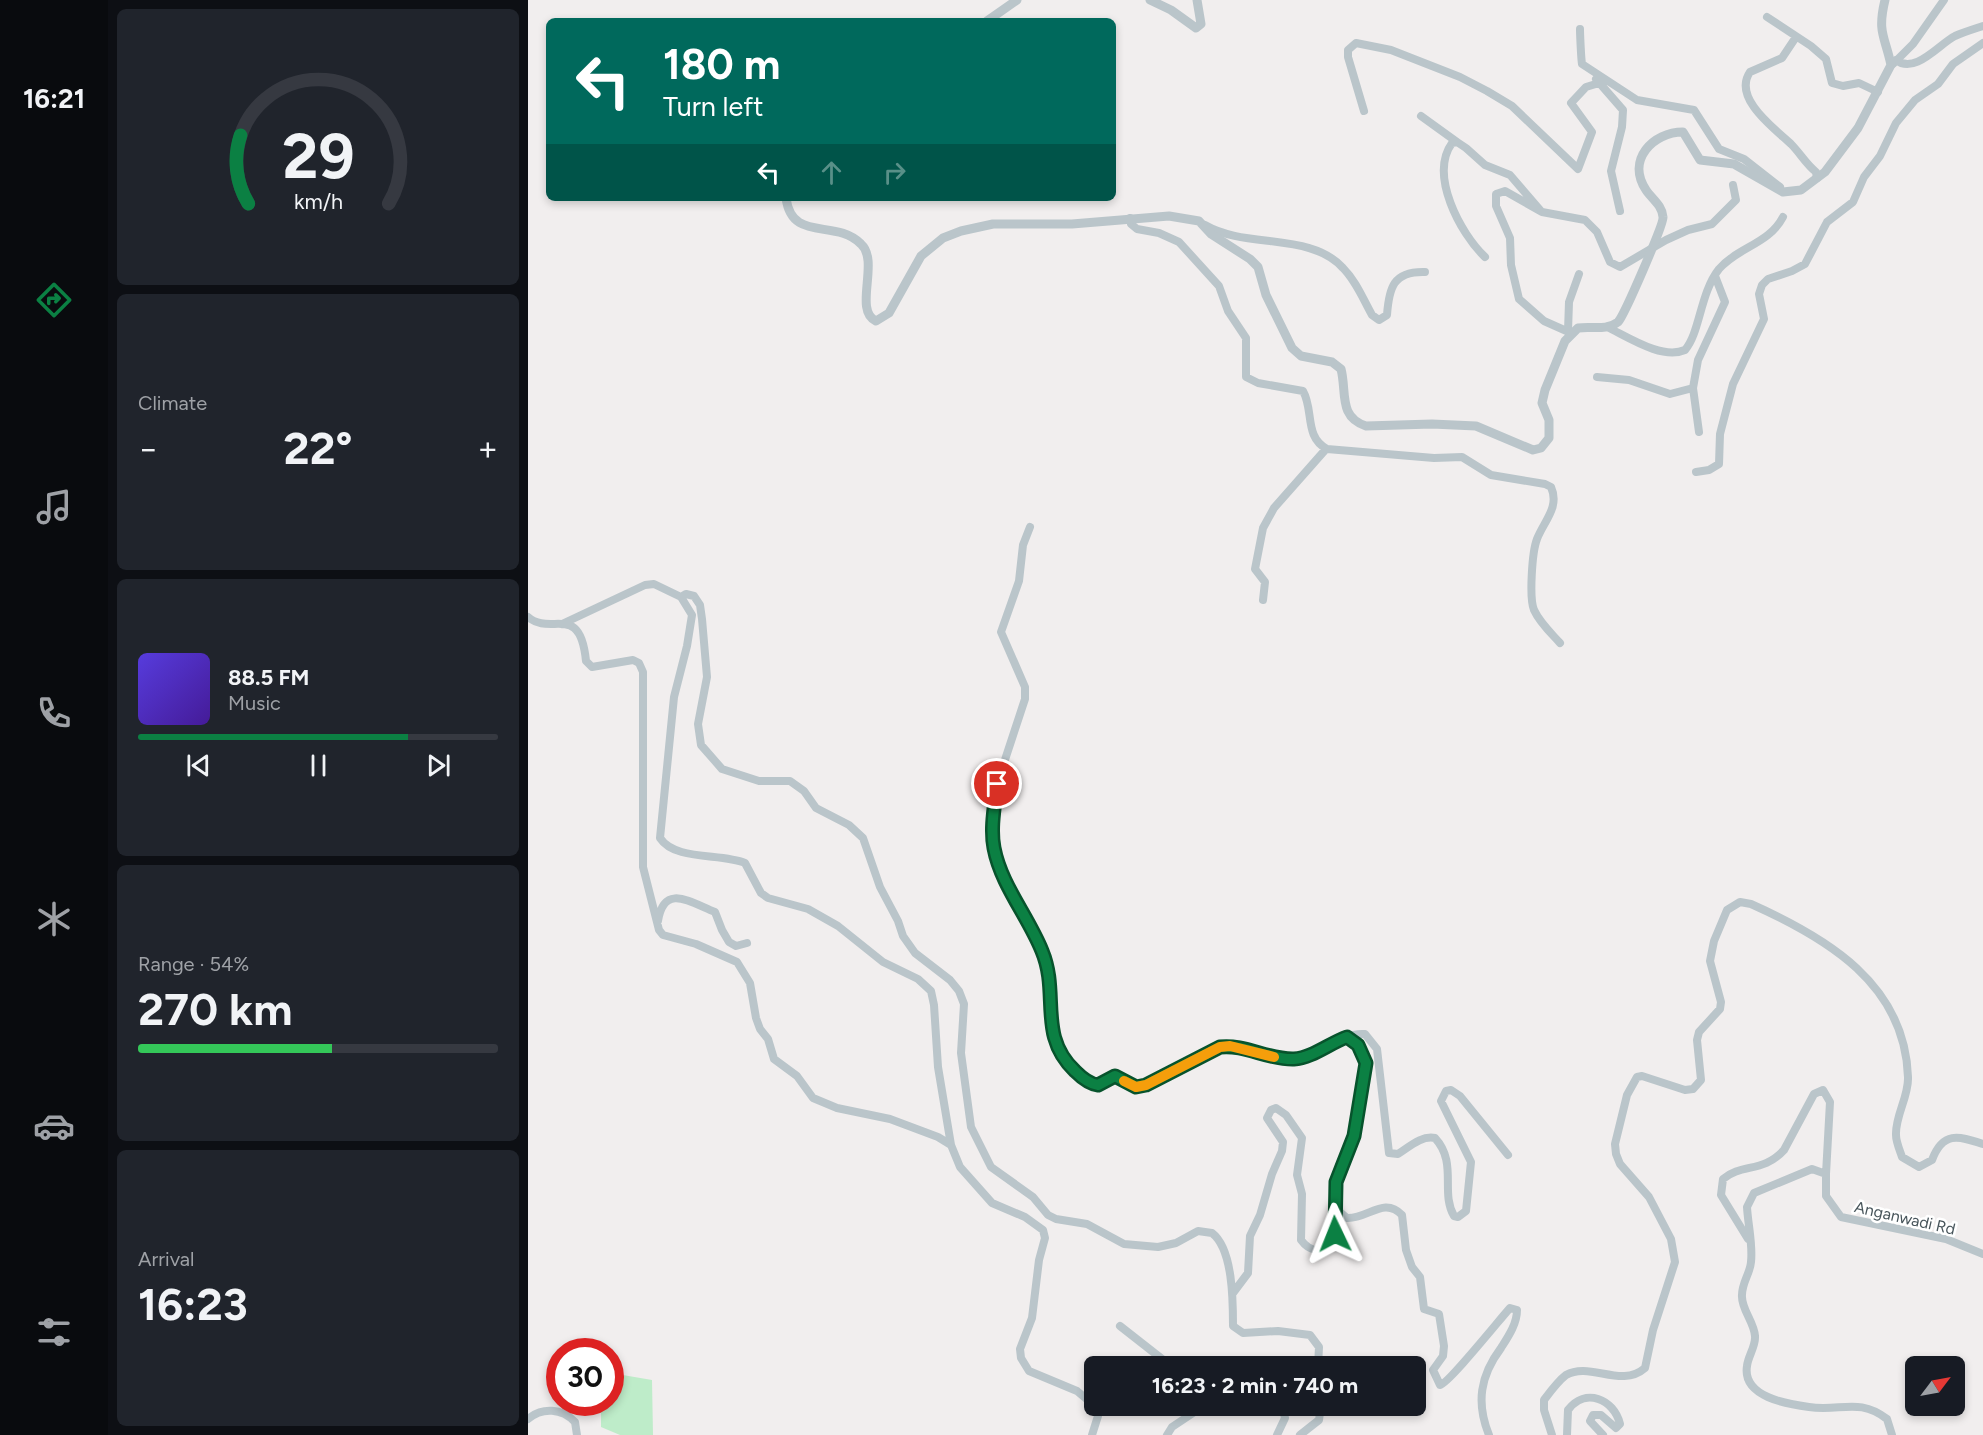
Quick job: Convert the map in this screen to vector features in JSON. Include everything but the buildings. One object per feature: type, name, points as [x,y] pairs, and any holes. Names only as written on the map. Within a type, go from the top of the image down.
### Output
[{"type":"street","points":[[991,18],[1017,0]]},
{"type":"street","points":[[1150,0],[1171,10],[1196,28],[1201,24],[1197,0]]},
{"type":"street","points":[[1885,0],[1881,16],[1882,32],[1894,62]]},
{"type":"street","points":[[1607,327],[1623,316],[1663,218],[1660,208],[1642,182],[1641,160],[1648,145],[1668,133],[1683,132],[1700,160],[1734,164],[1788,194],[1801,190],[1830,166],[1858,128],[1894,62],[1913,44],[1944,0]]},
{"type":"street","points":[[1767,17],[1826,59],[1832,83],[1843,86],[1859,83],[1878,92]]},
{"type":"street","points":[[1894,62],[1913,63],[1954,37],[1983,26]]},
{"type":"street","points":[[1580,29],[1579,35],[1583,46],[1582,64],[1644,103],[1688,107],[1694,110],[1719,148],[1752,164],[1788,194]]},
{"type":"street","points":[[1797,37],[1782,58],[1750,72],[1746,85],[1756,111],[1791,144],[1816,172],[1817,178]]},
{"type":"street","points":[[1364,111],[1348,57],[1348,50],[1356,43],[1391,50],[1460,77],[1487,91],[1512,106],[1578,169],[1592,132],[1571,103],[1572,99],[1586,87],[1599,83]]},
{"type":"street","points":[[1696,472],[1709,470],[1719,464],[1720,434],[1733,384],[1764,319],[1759,294],[1762,285],[1768,279],[1805,264],[1827,222],[1853,202],[1864,177],[1880,156],[1896,123],[1915,100],[1938,84],[1953,64],[1983,43]]},
{"type":"street","points":[[1591,70],[1599,83],[1623,110],[1622,127],[1611,171],[1620,211]]},
{"type":"street","points":[[1421,116],[1479,161],[1510,176],[1542,212]]},
{"type":"street","points":[[1457,142],[1452,143],[1445,157],[1445,182],[1470,239],[1485,257]]},
{"type":"street","points":[[1733,185],[1736,200],[1712,224],[1689,230],[1651,248],[1625,265],[1615,266],[1604,253],[1597,232],[1585,220],[1542,212],[1505,191],[1496,194],[1496,206],[1510,238],[1511,265],[1520,298],[1544,321],[1569,332],[1578,328],[1607,327],[1657,350],[1680,352],[1688,346],[1704,295],[1724,264],[1751,244],[1773,234],[1783,218]]},
{"type":"street","points":[[786,201],[787,208],[798,223],[803,226],[831,229],[848,234],[866,249],[867,312],[876,321],[889,313],[921,256],[944,238],[961,231],[993,224],[1072,224],[1169,216],[1199,221],[1215,231],[1275,244],[1305,245],[1342,266],[1372,315],[1379,320],[1387,315],[1389,291],[1397,280],[1411,271],[1425,272]]},
{"type":"street","points":[[1130,218],[1131,224],[1137,229],[1159,233],[1179,242],[1210,274],[1224,293],[1232,318],[1246,338],[1246,377],[1258,383],[1303,391],[1312,435],[1320,446],[1326,449],[1434,458],[1462,457],[1491,475],[1548,484],[1555,500],[1536,541],[1532,602],[1545,627],[1560,643]]},
{"type":"street","points":[[1199,221],[1210,234],[1250,259],[1257,267],[1266,295],[1292,348],[1301,356],[1332,362],[1341,369],[1346,410],[1357,423],[1366,426],[1432,424],[1476,426],[1533,450],[1541,448],[1549,438],[1548,420],[1542,403],[1554,363],[1569,332],[1569,302],[1579,274]]},
{"type":"street","points":[[1699,432],[1693,388],[1698,360],[1725,302],[1715,276]]},
{"type":"street","points":[[1598,377],[1629,380],[1670,394],[1693,388]]},
{"type":"street","points":[[1263,600],[1265,582],[1255,569],[1263,528],[1277,504],[1326,449]]},
{"type":"street","points":[[1030,528],[1023,545],[1019,581],[1001,632],[1025,687],[1025,699],[997,784],[994,847],[1004,879],[1043,953],[1052,987],[1049,1019],[1060,1051],[1073,1069],[1087,1082],[1098,1085],[1115,1076],[1136,1087],[1220,1047],[1230,1046],[1268,1056],[1294,1059],[1303,1058],[1347,1037],[1365,1034],[1377,1049],[1389,1153],[1398,1154],[1428,1137],[1440,1143],[1449,1169],[1449,1201],[1455,1216],[1458,1217],[1466,1212],[1472,1168],[1462,1138],[1442,1101],[1446,1091],[1451,1090],[1460,1096],[1508,1155]]},
{"type":"street","points":[[562,624],[645,585],[654,584],[681,597],[692,615],[674,697],[660,838],[664,844],[677,850],[700,856],[716,855],[745,863],[761,893],[768,898],[818,915],[838,926],[884,962],[918,979],[926,986],[934,1005],[938,1067],[951,1145],[960,1167],[992,1203],[1025,1217],[1045,1234],[1034,1287],[1032,1318],[1020,1349],[1021,1358],[1029,1371],[1077,1391],[1096,1407],[1098,1416],[1092,1435]]},
{"type":"street","points":[[681,597],[686,594],[694,596],[700,605],[702,619],[706,677],[698,724],[701,745],[722,769],[759,781],[790,781],[804,791],[816,808],[857,831],[867,846],[880,887],[898,921],[903,936],[915,953],[950,980],[959,992],[964,1004],[961,1009],[961,1053],[971,1127],[979,1149],[991,1167],[1034,1197],[1048,1215],[1056,1219],[1087,1224],[1124,1244],[1158,1247],[1176,1244],[1198,1232],[1212,1233],[1221,1245],[1233,1293],[1233,1326],[1238,1331],[1310,1335],[1319,1347],[1319,1356]]},
{"type":"street","points":[[528,617],[534,622],[562,624],[581,634],[585,645],[586,661],[592,667],[633,660],[639,663],[643,672],[643,867],[658,923]]},
{"type":"street","points":[[747,943],[736,946],[729,942],[716,912],[677,898],[662,903],[658,930],[663,935],[696,944],[737,962],[750,983],[756,1018],[760,1029],[768,1039],[774,1059],[797,1076],[813,1098],[837,1108],[911,1126],[951,1145]]},
{"type":"street","points":[[1552,1435],[1544,1400],[1566,1375],[1581,1371],[1630,1377],[1645,1368],[1653,1329],[1675,1262],[1667,1229],[1644,1190],[1620,1164],[1615,1144],[1627,1095],[1637,1077],[1642,1076],[1684,1090],[1693,1089],[1701,1080],[1697,1040],[1699,1032],[1720,1009],[1721,1002],[1710,961],[1722,920],[1733,905],[1740,902],[1751,904],[1836,950],[1870,980],[1883,998],[1899,1032],[1909,1079],[1896,1135],[1902,1157],[1919,1167],[1932,1160],[1936,1149],[1947,1139],[1953,1137],[1983,1144]]},
{"type":"street","points":[[1233,1293],[1248,1273],[1250,1236],[1260,1215],[1272,1174],[1282,1151],[1283,1142],[1267,1118],[1271,1110],[1281,1111],[1302,1138],[1298,1175],[1302,1194],[1300,1234],[1308,1248],[1325,1250],[1331,1246],[1335,1234],[1336,1182],[1354,1136],[1366,1063],[1358,1045],[1347,1037]]},
{"type":"street","name":"Anganwadi Rd","points":[[1750,1242],[1721,1195],[1720,1185],[1727,1176],[1767,1165],[1778,1157],[1814,1094],[1823,1090],[1830,1102],[1826,1196],[1841,1217],[1946,1239],[1983,1254]]},
{"type":"street","points":[[1826,1174],[1808,1169],[1754,1193],[1747,1207],[1751,1264],[1742,1294],[1755,1336],[1746,1373],[1752,1384],[1766,1397],[1823,1409],[1858,1405],[1870,1408],[1887,1419],[1892,1435]]},
{"type":"street","points":[[1334,1207],[1347,1218],[1385,1207],[1392,1207],[1402,1215],[1408,1257],[1420,1276],[1424,1310],[1438,1314],[1441,1321],[1443,1356],[1433,1370],[1440,1385],[1448,1383],[1473,1349],[1495,1330],[1510,1308],[1517,1310],[1508,1339],[1484,1379],[1480,1394],[1481,1412],[1489,1435]]},
{"type":"street","points":[[1120,1326],[1158,1356]]},
{"type":"street","points":[[1567,1435],[1568,1410],[1581,1398],[1590,1397],[1609,1404],[1619,1420],[1620,1424],[1616,1428],[1601,1415],[1593,1415],[1590,1421],[1603,1435]]},
{"type":"street","points":[[528,1419],[545,1410],[559,1411],[574,1422],[577,1435]]},
{"type":"street","points":[[1167,1435],[1172,1427],[1188,1416]]},
{"type":"street","points":[[1276,1435],[1284,1416]]},
{"type":"street","points":[[1300,1435],[1319,1420],[1320,1416]]},
{"type":"green space","points":[[624,1375],[652,1380],[653,1435],[620,1435],[601,1427],[601,1416],[624,1416]]},
{"type":"slow traffic","points":[[1124,1081],[1136,1087],[1146,1085],[1205,1052],[1220,1047],[1230,1046],[1274,1057]]},
{"type":"route","points":[[997,784],[993,838],[998,862],[1004,879],[1020,904],[1043,953],[1051,979],[1052,987],[1048,1008],[1054,1037],[1066,1060],[1087,1082],[1098,1085],[1115,1076],[1132,1086],[1146,1085],[1205,1052],[1220,1047],[1230,1046],[1268,1056],[1294,1059],[1303,1058],[1347,1037],[1358,1045],[1366,1063],[1354,1136],[1336,1182],[1335,1234]]}]
